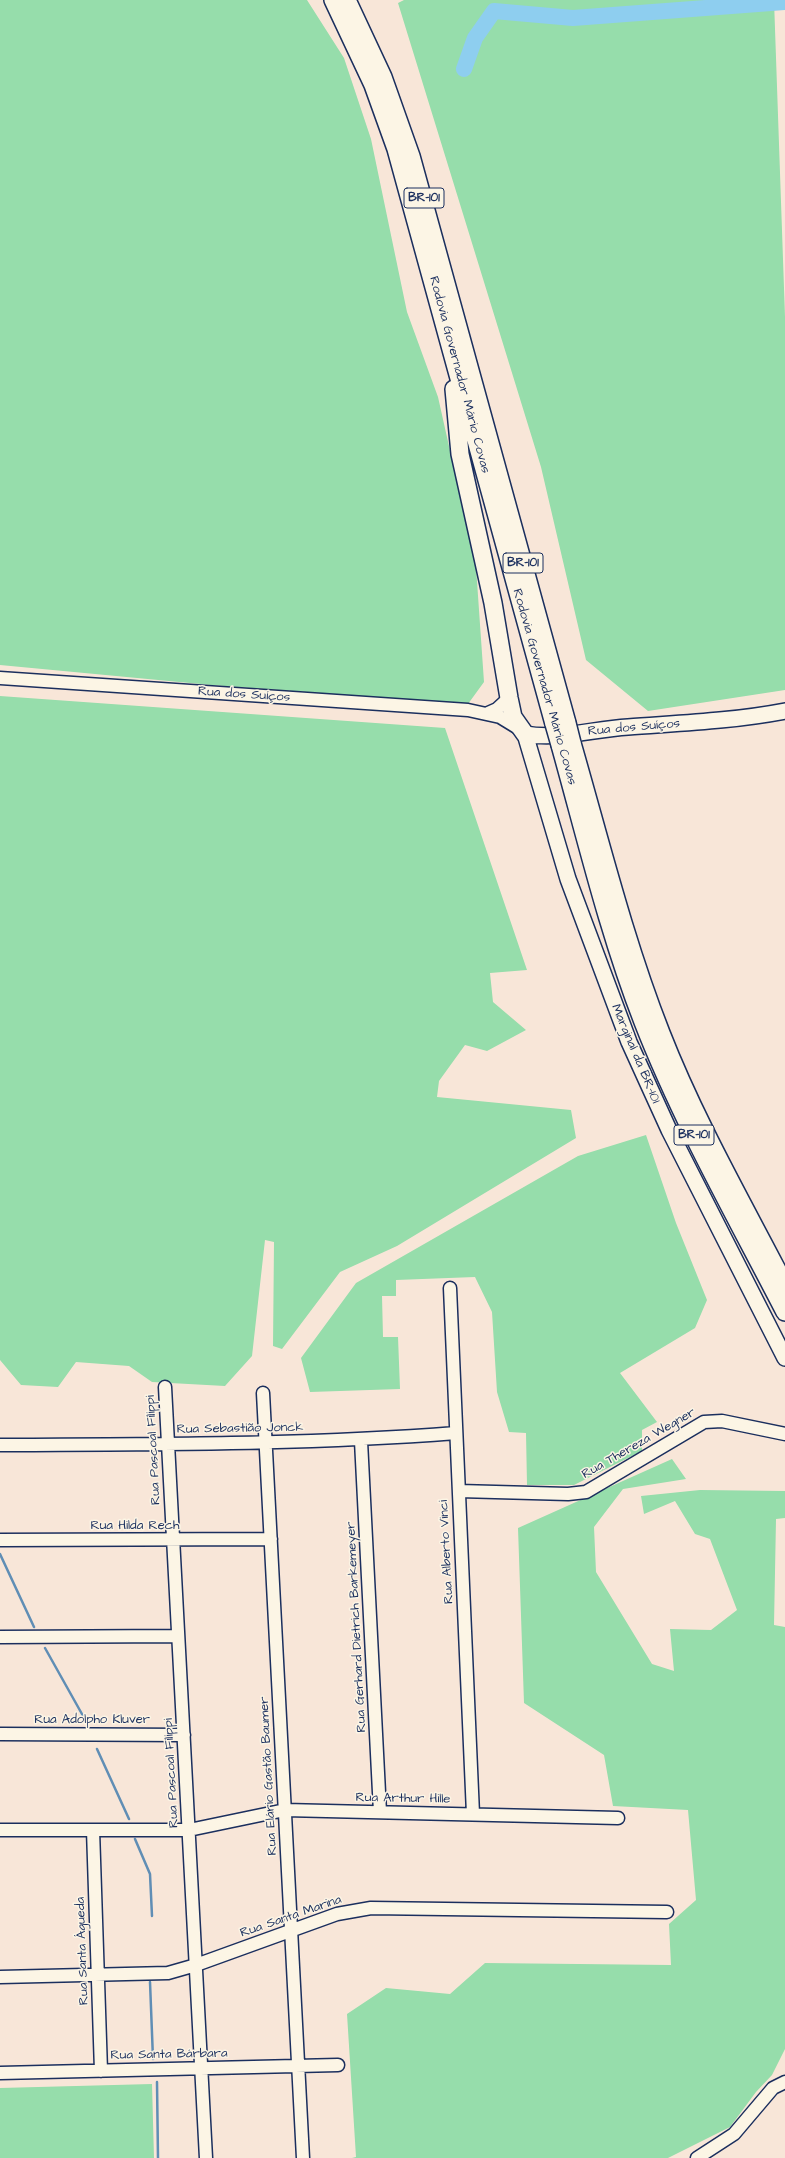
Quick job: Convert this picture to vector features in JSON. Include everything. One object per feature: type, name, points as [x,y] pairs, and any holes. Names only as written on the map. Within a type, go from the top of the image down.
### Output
[{"type":"highway","name":"Rodovia Governador Mário Covas","points":[[333,0],[373,84],[396,149],[449,341],[561,723]]},
{"type":"highway","name":"Rodovia Governador Mário Covas","points":[[347,0],[383,77],[411,156],[561,723],[618,951],[643,1021],[695,1137],[785,1312]]},
{"type":"highway","points":[[449,341],[460,454],[493,602],[513,717],[525,734]]},
{"type":"highway","name":"Rodovia Governador Mário Covas","points":[[566,744],[632,953],[661,1033],[695,1109],[785,1285]]},
{"type":"main road","name":"Rua dos Suíços","points":[[525,734],[547,736],[628,727],[713,721],[785,711]]},
{"type":"main road","name":"Marginal da BR-101","points":[[525,734],[568,879],[635,1056],[681,1154],[729,1245],[785,1358]]},
{"type":"street","name":"Rua dos Suíços","points":[[0,678],[422,707],[488,713],[508,721],[525,734]]},
{"type":"street","points":[[488,713],[509,698]]},
{"type":"street","name":"Rua Alberto Vinci","points":[[450,1288],[473,1814]]},
{"type":"street","name":"Rua Pascoal Filippi","points":[[165,1388],[206,2158]]},
{"type":"street","name":"Rua Elário Gastão Baumer","points":[[263,1393],[303,2158]]},
{"type":"street","name":"Rua Thereza Wegner","points":[[459,1491],[568,1494],[586,1492],[704,1422],[722,1421],[785,1434]]},
{"type":"street","name":"Rua Sebastião Jonck","points":[[0,1445],[265,1444],[361,1441],[456,1433]]},
{"type":"street","name":"Rua Gerhard Dietrich Barkemeyer","points":[[361,1441],[380,1812]]},
{"type":"street","name":"Rua Hilda Rech","points":[[0,1540],[270,1539]]},
{"type":"street","points":[[0,1637],[178,1636]]},
{"type":"street","name":"Rua Adolpho Kluver","points":[[0,1734],[184,1734]]},
{"type":"street","name":"Rua Arthur Hille","points":[[0,1830],[189,1830],[285,1810],[618,1818]]},
{"type":"street","name":"Rua Santa Águeda","points":[[93,1830],[101,2070]]},
{"type":"street","name":"Rua Santa Marina","points":[[0,1977],[168,1973],[196,1965],[337,1914],[371,1908],[667,1912]]},
{"type":"street","name":"Rua Santa Bárbara","points":[[0,2073],[338,2065]]},
{"type":"street","points":[[697,2158],[734,2134],[773,2088],[785,2082]]},
{"type":"green space","points":[[0,0],[307,0],[344,58],[371,139],[407,312],[438,397],[476,567],[484,682],[468,704],[211,685],[0,665]]},
{"type":"green space","points":[[404,0],[774,0],[785,317],[785,690],[648,711],[586,660],[541,467],[398,3]]},
{"type":"green space","points":[[0,696],[445,728],[527,970],[490,973],[493,1002],[526,1030],[487,1051],[465,1045],[439,1081],[437,1097],[571,1110],[576,1138],[397,1246],[340,1272],[282,1349],[273,1346],[274,1242],[265,1240],[252,1356],[225,1386],[152,1382],[129,1366],[76,1362],[58,1387],[21,1385],[0,1360]]},
{"type":"green space","points":[[646,1135],[676,1223],[707,1300],[695,1328],[620,1373],[657,1422],[642,1430],[642,1451],[574,1485],[527,1485],[526,1433],[509,1432],[497,1392],[492,1312],[475,1277],[396,1280],[396,1296],[382,1296],[383,1337],[398,1337],[400,1389],[310,1392],[301,1358],[356,1283],[578,1156]]},
{"type":"green space","points":[[672,1459],[686,1479],[623,1489],[594,1527],[596,1572],[652,1664],[674,1671],[670,1629],[711,1630],[737,1610],[710,1539],[695,1534],[675,1501],[644,1514],[641,1496],[700,1490],[785,1491],[785,1518],[776,1519],[774,1625],[785,1627],[785,2049],[772,2075],[756,2092],[730,2127],[668,2158],[352,2158],[356,2157],[347,2014],[386,1988],[450,1994],[485,1963],[671,1965],[669,1924],[696,1900],[688,1810],[613,1806],[604,1755],[524,1703],[518,1528]]},
{"type":"green space","points":[[152,2084],[154,2158],[0,2158],[0,2088]]},
{"type":"waterway","points":[[464,69],[475,38],[494,11],[573,18],[785,2]]},
{"type":"waterway","points":[[0,1554],[34,1627]]},
{"type":"waterway","points":[[45,1648],[87,1723]]},
{"type":"waterway","points":[[97,1749],[129,1819]]},
{"type":"waterway","points":[[135,1839],[150,1874],[152,1916]]},
{"type":"waterway","points":[[150,1982],[153,2059]]},
{"type":"waterway","points":[[157,2082],[158,2158]]}]
